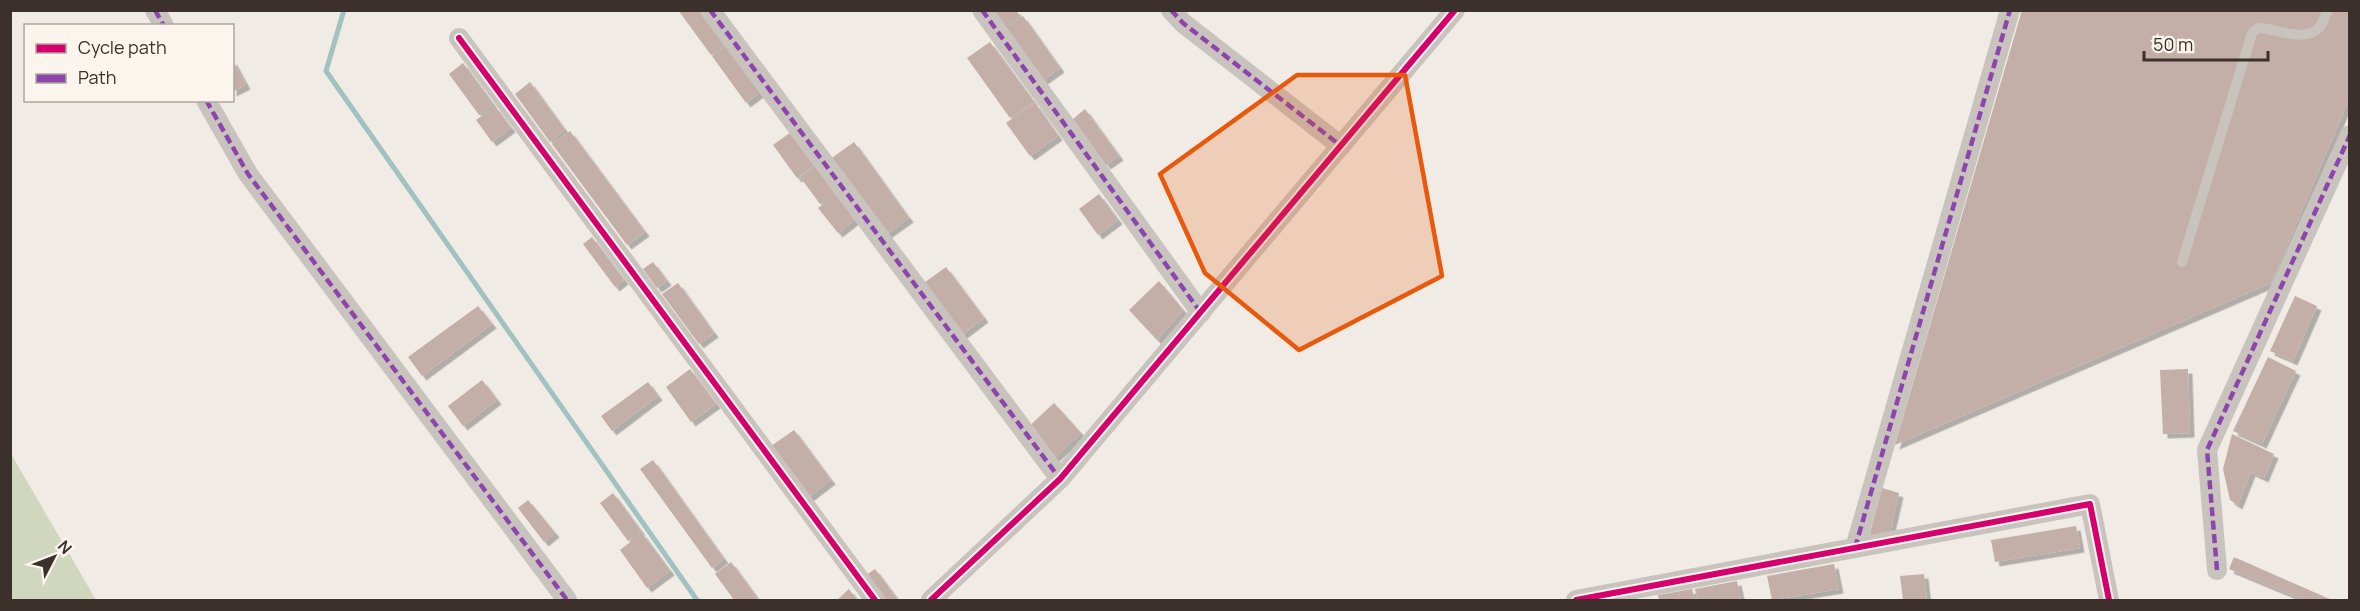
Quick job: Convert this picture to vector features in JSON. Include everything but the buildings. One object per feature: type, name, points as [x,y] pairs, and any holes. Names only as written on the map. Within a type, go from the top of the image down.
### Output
[{"type":"street","points":[[155,10],[163,24]]},
{"type":"street","points":[[710,10],[1060,479]]},
{"type":"street","points":[[982,10],[1201,312]]},
{"type":"street","points":[[1171,10],[1183,23],[1341,146]]},
{"type":"street","points":[[931,600],[1060,479],[1455,10]]},
{"type":"street","points":[[1855,548],[2010,10]]},
{"type":"street","points":[[459,38],[875,600]]},
{"type":"street","points":[[207,102],[248,174],[567,600]]},
{"type":"street","points":[[2217,570],[2207,450],[2349,135]]},
{"type":"street","points":[[1576,600],[2090,504],[2109,600]]},
{"type":"lane","points":[[2182,262],[2252,33],[2258,28],[2295,34],[2311,32],[2319,28],[2328,10]]},
{"type":"highlighted area","points":[[1297,75],[1405,75],[1442,276],[1299,350],[1205,273],[1160,174]]},
{"type":"green space","points":[[11,454],[96,600],[11,600]]},
{"type":"waterway","points":[[344,10],[326,71],[697,600]]},
{"type":"marked path","points":[[155,10],[163,24]]},
{"type":"marked path","points":[[710,10],[1060,479]]},
{"type":"marked path","points":[[982,10],[1201,313]]},
{"type":"marked path","points":[[1171,10],[1183,23],[1341,146]]},
{"type":"marked path","points":[[1855,548],[2010,10]]},
{"type":"marked path","points":[[207,102],[248,174],[567,600]]},
{"type":"marked path","points":[[2217,570],[2207,450],[2350,135]]},
{"type":"cycle path","points":[[931,600],[1060,479],[1455,10]]},
{"type":"cycle path","points":[[459,38],[875,600]]},
{"type":"cycle path","points":[[1576,600],[2090,504],[2109,600]]}]
